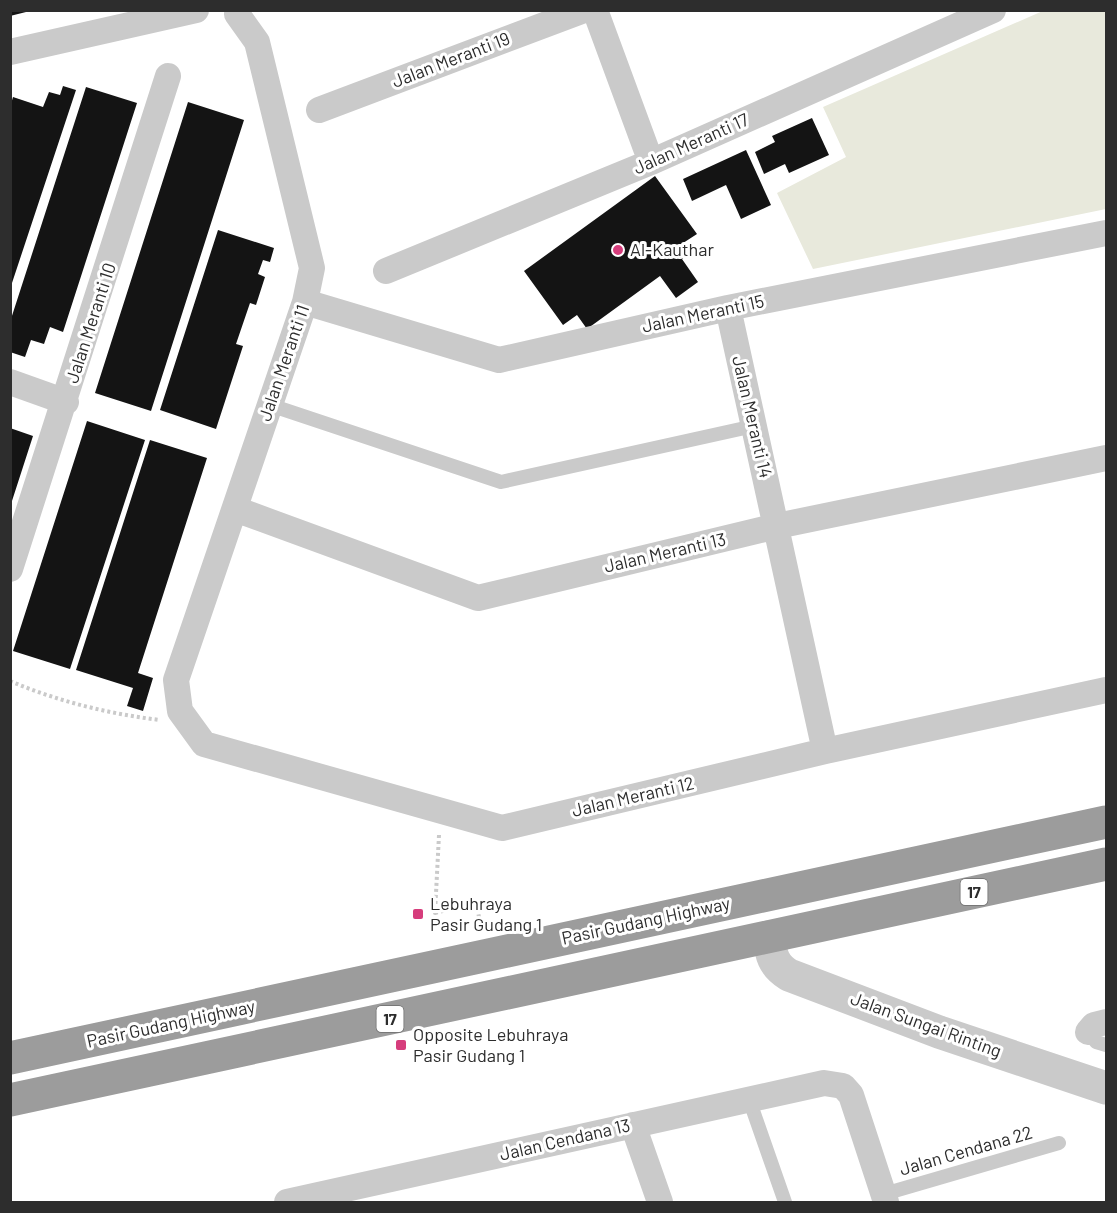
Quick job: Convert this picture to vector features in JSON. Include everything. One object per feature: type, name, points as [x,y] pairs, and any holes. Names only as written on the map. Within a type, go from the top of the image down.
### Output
[{"type":"highway","name":"Pasir Gudang Highway","points":[[10,1059],[1107,822]]},
{"type":"highway","name":"17","points":[[10,1100],[1107,864]]},
{"type":"street","points":[[10,52],[196,10]]},
{"type":"street","name":"Jalan Meranti 19","points":[[319,110],[584,10]]},
{"type":"street","points":[[595,10],[651,162]]},
{"type":"street","name":"Jalan Meranti 17","points":[[386,271],[651,162],[993,10]]},
{"type":"street","name":"Jalan Meranti 11","points":[[183,715],[176,680],[305,302],[312,268],[257,42],[231,12]]},
{"type":"street","name":"Jalan Meranti 10","points":[[10,569],[66,402],[168,76]]},
{"type":"street","name":"Jalan Meranti 15","points":[[305,302],[499,360],[728,308],[1107,233]]},
{"type":"street","name":"Jalan Meranti 14","points":[[728,308],[825,751]]},
{"type":"street","points":[[10,382],[66,402]]},
{"type":"street","name":"Jalan Meranti 13","points":[[235,509],[478,598],[777,526],[1107,458]]},
{"type":"street","name":"Jalan Meranti 12","points":[[183,715],[204,744],[502,828],[825,751],[1107,690]]},
{"type":"street","name":"Jalan Sungai Rinting","points":[[769,937],[772,958],[778,968],[789,975],[939,1032],[1107,1088]]},
{"type":"street","name":"Jalan Cendana 13","points":[[287,1203],[824,1083],[843,1086],[851,1095],[885,1198]]},
{"type":"street","points":[[633,1125],[660,1203]]},
{"type":"lane","points":[[270,405],[501,482],[754,426]]},
{"type":"lane","points":[[749,1099],[785,1203]]},
{"type":"lane","name":"Jalan Cendana 22","points":[[885,1198],[1059,1143]]},
{"type":"path","points":[[10,681],[35,692],[137,717],[178,722],[183,715]]},
{"type":"path","points":[[441,811],[435,913],[476,903]]},
{"type":"shaded area","points":[[1045,10],[1106,11],[1106,209],[813,269],[777,193],[846,157],[823,107]]},
{"type":"building","points":[[10,10],[30,10],[30,11],[10,16]]},
{"type":"building","points":[[63,86],[76,90],[10,289],[10,107],[13,97],[43,107],[49,92],[60,95]]},
{"type":"building","points":[[86,87],[137,103],[63,332],[50,327],[44,344],[31,340],[25,357],[10,352],[10,322]]},
{"type":"building","points":[[188,102],[244,120],[151,411],[95,393]]},
{"type":"building","points":[[812,118],[829,155],[789,173],[785,164],[764,174],[755,152],[775,142],[772,136]]},
{"type":"building","points":[[746,150],[771,205],[741,219],[726,185],[692,201],[683,179]]},
{"type":"building","name":"Al-Kauthar","points":[[655,176],[697,234],[680,245],[687,255],[682,259],[698,282],[676,298],[660,276],[587,329],[577,315],[563,325],[524,271]]},
{"type":"building","points":[[218,230],[274,248],[270,262],[263,260],[258,274],[265,277],[256,305],[250,303],[236,344],[243,346],[216,429],[160,410]]},
{"type":"building","points":[[87,421],[145,440],[70,669],[13,651]]},
{"type":"building","points":[[10,428],[33,436],[11,504],[10,504]]},
{"type":"building","points":[[150,440],[207,458],[138,673],[153,678],[143,711],[127,706],[133,688],[76,670]]},
{"type":"place","name":"Al-Kauthar","points":[[618,250]]},
{"type":"place","name":"Lebuhraya Pasir Gudang 1","points":[[418,914]]},
{"type":"place","name":"Opposite Lebuhraya Pasir Gudang 1","points":[[401,1045]]}]
